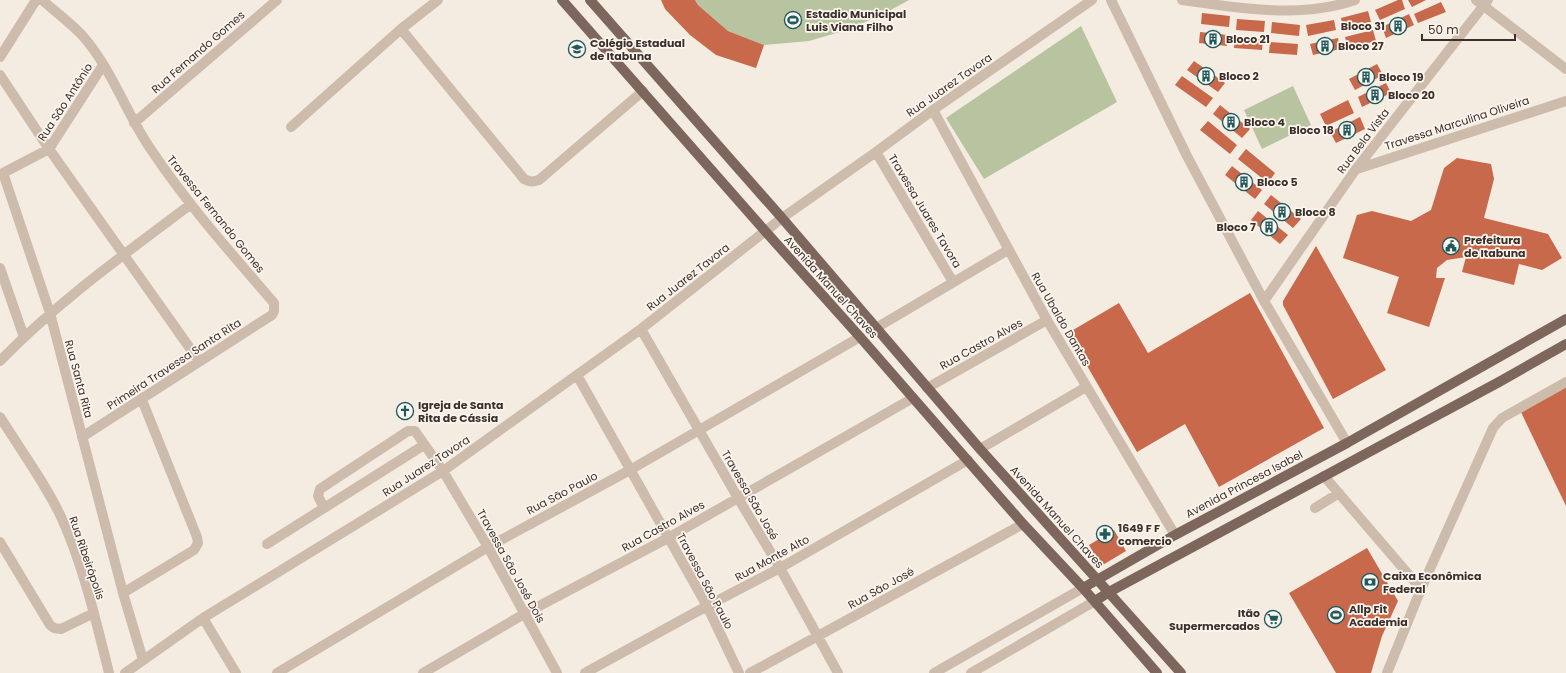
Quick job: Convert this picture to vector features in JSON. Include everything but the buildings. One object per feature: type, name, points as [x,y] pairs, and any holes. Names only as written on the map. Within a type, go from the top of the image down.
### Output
[{"type":"main road","name":"Avenida Manuel Chaves","points":[[562,0],[766,232],[860,336],[1023,524],[1095,601],[1158,673]]},
{"type":"main road","name":"Avenida Manuel Chaves","points":[[590,0],[782,218],[980,449],[1181,673]]},
{"type":"main road","name":"Avenida Princesa Isabel","points":[[1083,588],[1174,535],[1347,443],[1566,319]]},
{"type":"main road","points":[[1095,601],[1566,344]]},
{"type":"street","points":[[0,56],[36,0]]},
{"type":"street","name":"Travessa Fernando Gomes","points":[[42,0],[81,34],[103,65],[134,123],[152,151],[191,204],[274,303],[274,307]]},
{"type":"street","name":"Rua Fernando Gomes","points":[[134,123],[277,0]]},
{"type":"street","points":[[290,127],[401,29],[438,0]]},
{"type":"street","name":"Rua Juarez Tavora","points":[[124,673],[203,618],[442,472],[641,329],[782,218],[933,110],[1092,0]]},
{"type":"street","points":[[1111,0],[1187,156],[1264,301],[1347,443]]},
{"type":"street","points":[[1182,0],[1261,9],[1286,10],[1331,7],[1355,0]]},
{"type":"street","points":[[1482,2],[1566,69]]},
{"type":"street","name":"Rua Bela Vista","points":[[1264,301],[1356,169],[1482,2]]},
{"type":"street","points":[[401,29],[524,179],[529,182],[539,180],[643,91]]},
{"type":"street","name":"Rua São Antônio","points":[[3,173],[50,149],[103,65]]},
{"type":"street","points":[[0,76],[199,361]]},
{"type":"street","name":"Travessa Marculina Oliveira","points":[[1356,169],[1566,101]]},
{"type":"street","name":"Rua Ubaldo Dantas","points":[[933,110],[1047,320],[1174,535]]},
{"type":"street","name":"Travessa Juares Tavora","points":[[876,152],[953,282]]},
{"type":"street","name":"Rua Santa Rita","points":[[3,173],[50,313],[140,662]]},
{"type":"street","points":[[0,361],[50,313],[191,204]]},
{"type":"street","points":[[876,328],[1008,250]]},
{"type":"street","points":[[0,268],[27,334]]},
{"type":"street","name":"Primeira Travessa Santa Rita","points":[[82,437],[142,400],[199,361],[272,315],[274,307]]},
{"type":"street","name":"Rua Castro Alves","points":[[927,388],[1047,320]]},
{"type":"street","name":"Travessa São José","points":[[641,329],[780,568],[838,673]]},
{"type":"street","name":"Rua São Paulo","points":[[277,673],[488,547],[630,470],[860,336]]},
{"type":"street","name":"Travessa São Paulo","points":[[577,375],[707,606],[739,673]]},
{"type":"street","points":[[1387,673],[1421,589],[1493,428],[1502,418],[1566,382]]},
{"type":"street","points":[[980,449],[1086,388]]},
{"type":"street","name":"Rua Castro Alves","points":[[423,673],[524,614],[668,538],[913,398]]},
{"type":"street","points":[[123,593],[194,550],[198,543],[197,537],[142,400]]},
{"type":"street","name":"Rua Ribeirópolis","points":[[0,417],[47,492],[61,518],[74,549],[94,613],[109,673]]},
{"type":"street","name":"Travessa São José Dois","points":[[324,508],[318,496],[320,489],[408,431],[415,431],[488,547],[557,673]]},
{"type":"street","points":[[267,544],[424,444]]},
{"type":"street","name":"Rua Monte Alto","points":[[585,673],[780,568],[968,460]]},
{"type":"street","points":[[1324,476],[1421,589]]},
{"type":"street","points":[[1315,508],[1339,493]]},
{"type":"street","name":"Rua São José","points":[[750,673],[1023,524]]},
{"type":"street","points":[[0,542],[50,625],[54,628],[61,629],[94,613]]},
{"type":"street","name":"Avenida Princesa Isabel","points":[[934,673],[1083,588]]},
{"type":"street","points":[[971,673],[1095,601]]},
{"type":"street","points":[[203,618],[236,673]]},
{"type":"green space","name":"Estadio Municipal Luis Viana Filho","points":[[695,0],[909,0],[850,29],[809,41],[764,45],[728,31],[698,5]]},
{"type":"green space","points":[[1081,26],[1117,102],[984,179],[946,118]]},
{"type":"green space","points":[[1293,86],[1311,125],[1262,149],[1244,110]]},
{"type":"place","name":"Estadio Municipal Luis Viana Filho","points":[[793,20]]},
{"type":"place","name":"Bloco 31","points":[[1398,26]]},
{"type":"place","name":"Bloco 21","points":[[1213,39]]},
{"type":"place","name":"Bloco 27","points":[[1325,46]]},
{"type":"place","name":"Colégio Estadual de Itabuna","points":[[577,49]]},
{"type":"place","name":"Bloco 2","points":[[1206,76]]},
{"type":"place","name":"Bloco 19","points":[[1366,77]]},
{"type":"place","name":"Bloco 20","points":[[1375,95]]},
{"type":"place","name":"Bloco 4","points":[[1231,122]]},
{"type":"place","name":"Bloco 18","points":[[1347,130]]},
{"type":"place","name":"Bloco 5","points":[[1244,182]]},
{"type":"place","name":"Bloco 8","points":[[1282,212]]},
{"type":"place","name":"Bloco 7","points":[[1269,227]]},
{"type":"place","name":"Prefeitura de Itabuna","points":[[1451,246]]},
{"type":"place","name":"Igreja de Santa Rita de Cássia","points":[[405,411]]},
{"type":"place","name":"1649 F F comercio","points":[[1105,534]]},
{"type":"place","name":"Caixa Econômica Federal","points":[[1370,582]]},
{"type":"place","name":"Allp Fit Academia","points":[[1336,615]]},
{"type":"place","name":"Itão Supermercados","points":[[1273,619]]}]
